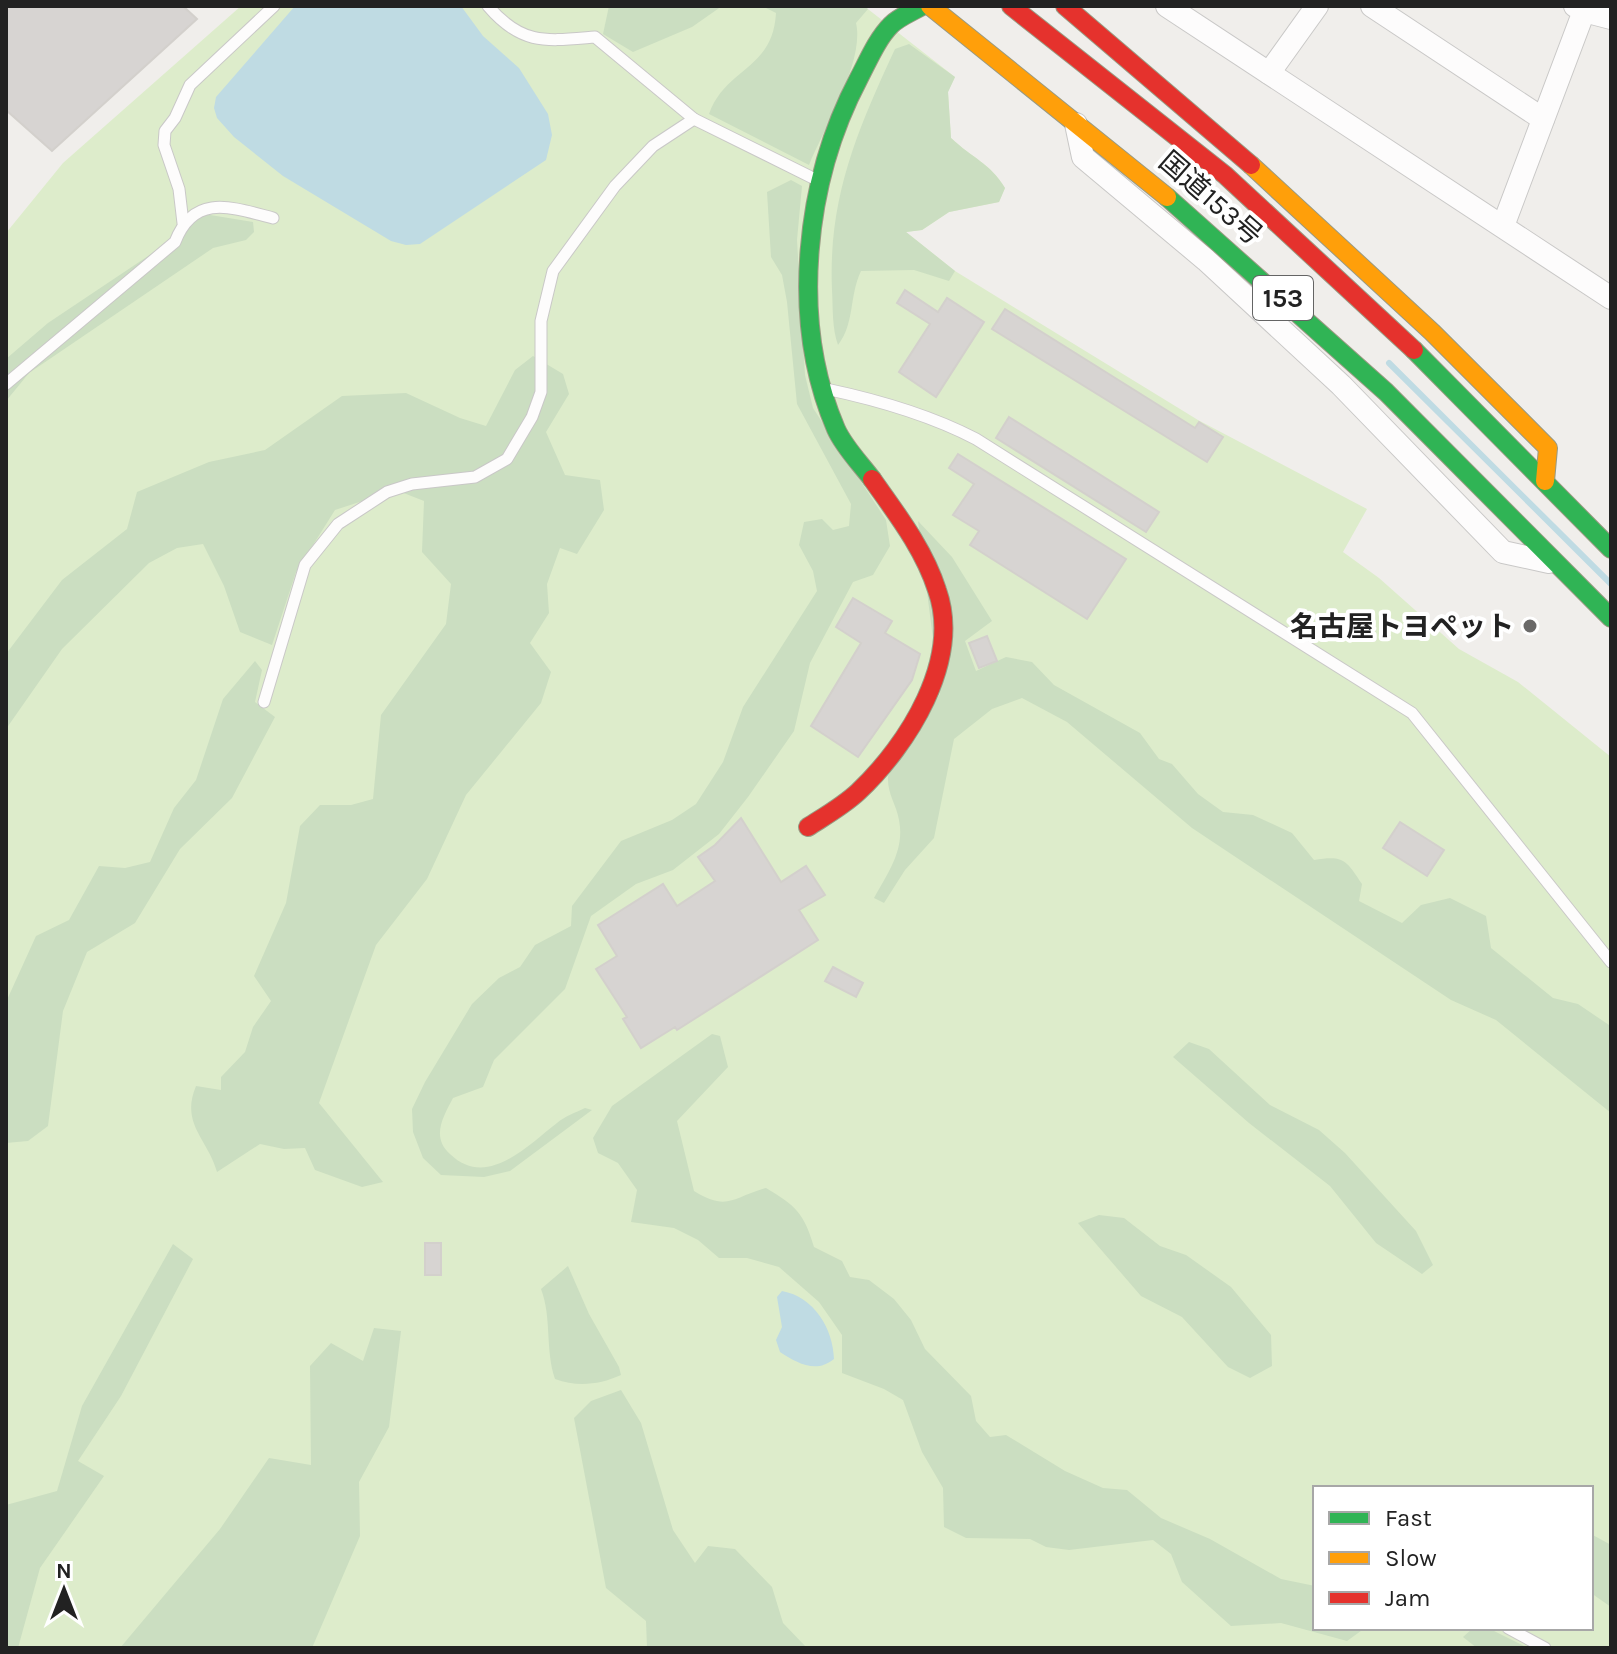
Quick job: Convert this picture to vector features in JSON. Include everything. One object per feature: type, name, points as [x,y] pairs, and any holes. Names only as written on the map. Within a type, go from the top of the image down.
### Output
[{"type":"main road","points":[[808,827],[859,791],[891,752],[925,699],[940,659],[943,628],[939,593],[923,560],[837,431],[822,389],[817,372],[810,273],[820,181],[829,147],[857,80],[890,25],[922,6]]},
{"type":"main road","name":"国道153号","points":[[930,6],[1075,119],[1323,333],[1486,490],[1611,618]]},
{"type":"main road","name":"国道153号","points":[[1011,6],[1225,175],[1407,342],[1611,549]]},
{"type":"main road","points":[[1065,6],[1229,144],[1369,270],[1484,381],[1548,448],[1545,481]]},
{"type":"street","points":[[1167,6],[1611,298]]},
{"type":"street","points":[[1269,73],[1317,6]]},
{"type":"street","points":[[1372,6],[1543,119]]},
{"type":"street","points":[[1503,226],[1579,9],[1611,18]]},
{"type":"street","points":[[1075,119],[1083,157],[1206,260],[1303,349],[1503,552],[1554,563]]},
{"type":"street","points":[[1303,349],[1323,333]]},
{"type":"lane","points":[[183,223],[179,189],[164,145],[165,131],[175,118],[190,85],[274,6]]},
{"type":"lane","points":[[488,6],[508,29],[531,38],[595,37],[694,119],[820,181]]},
{"type":"lane","points":[[264,702],[305,565],[338,524],[387,492],[412,484],[475,477],[507,459],[527,429],[541,392],[541,321],[553,271],[624,176],[653,146],[694,119]]},
{"type":"lane","points":[[6,384],[175,242],[183,223],[198,210],[222,207],[273,218]]},
{"type":"lane","points":[[822,389],[867,398],[945,422],[976,439],[1412,713],[1611,962]]},
{"type":"lane","points":[[1512,1630],[1545,1648]]},
{"type":"green space","points":[[241,6],[864,6],[955,77],[948,92],[951,138],[987,166],[1005,188],[999,202],[949,212],[922,230],[906,232],[955,271],[1198,420],[1367,509],[1343,552],[1379,578],[1459,649],[1518,682],[1611,757],[1611,1648],[6,1648],[6,233],[63,163]]},
{"type":"green space","points":[[609,6],[722,6],[692,27],[633,52],[603,34]]},
{"type":"green space","points":[[762,6],[864,6],[868,9],[856,23],[855,56],[849,75],[809,165],[709,114],[726,86],[767,46],[776,13]]},
{"type":"green space","points":[[909,44],[955,77],[948,92],[951,138],[987,166],[1005,188],[999,202],[949,212],[922,230],[906,232],[955,271],[949,281],[914,270],[861,271],[850,319],[838,345],[833,318],[832,257],[840,195],[857,137],[881,79],[895,49]]},
{"type":"green space","points":[[791,180],[802,186],[797,240],[805,375],[813,408],[886,520],[890,546],[873,575],[853,582],[810,663],[794,731],[748,797],[719,834],[673,870],[636,884],[591,916],[565,989],[494,1060],[483,1087],[453,1098],[441,1127],[441,1141],[450,1154],[464,1164],[492,1166],[520,1152],[567,1116],[585,1108],[592,1110],[510,1171],[484,1177],[441,1175],[423,1158],[413,1132],[412,1109],[472,1004],[499,978],[520,967],[535,945],[571,926],[572,906],[621,841],[672,820],[696,804],[723,762],[743,707],[817,591],[813,571],[799,545],[804,522],[822,519],[833,530],[849,526],[851,504],[797,404],[787,302],[782,275],[771,257],[767,192]]},
{"type":"green space","points":[[198,213],[253,222],[254,232],[246,240],[213,248],[29,373],[6,401],[6,359],[48,323],[178,236]]},
{"type":"green space","points":[[533,356],[563,374],[569,394],[546,432],[565,475],[600,480],[604,510],[577,554],[560,548],[547,584],[549,613],[530,643],[551,672],[541,703],[466,795],[427,879],[376,945],[319,1103],[383,1182],[362,1187],[315,1170],[305,1148],[284,1149],[260,1144],[217,1172],[193,1121],[192,1099],[196,1086],[221,1090],[221,1077],[245,1052],[253,1027],[271,1001],[254,976],[286,903],[300,826],[320,805],[351,805],[373,799],[381,715],[446,624],[451,584],[422,552],[424,501],[396,490],[335,510],[296,572],[272,645],[240,632],[224,586],[203,544],[177,548],[149,563],[62,649],[6,729],[6,654],[62,580],[127,529],[137,492],[209,462],[265,450],[342,396],[406,393],[460,418],[486,426],[515,370]]},
{"type":"green space","points":[[918,521],[952,557],[992,621],[965,641],[976,671],[1006,657],[1032,662],[1054,685],[1140,733],[1159,759],[1172,764],[1198,794],[1223,812],[1253,815],[1292,833],[1314,860],[1332,858],[1343,861],[1362,884],[1359,901],[1402,923],[1421,905],[1450,898],[1486,916],[1491,948],[1553,998],[1578,1004],[1609,1025],[1611,1113],[1496,1020],[1451,1000],[1192,828],[1067,722],[1022,698],[992,709],[954,739],[934,838],[905,870],[884,903],[874,898],[890,870],[900,841],[899,820],[888,776],[940,694]]},
{"type":"green space","points":[[255,661],[262,670],[255,702],[275,717],[232,798],[180,849],[135,923],[87,952],[63,1011],[48,1126],[28,1141],[6,1143],[6,1002],[36,936],[69,920],[99,866],[125,868],[150,862],[174,808],[196,780],[223,699]]},
{"type":"green space","points":[[712,1034],[720,1036],[728,1067],[677,1121],[694,1191],[723,1202],[766,1188],[785,1200],[802,1218],[814,1247],[842,1261],[850,1277],[869,1280],[894,1299],[911,1320],[925,1349],[971,1396],[976,1421],[990,1437],[1006,1435],[1065,1471],[1103,1488],[1127,1490],[1161,1518],[1210,1539],[1281,1579],[1313,1586],[1313,1630],[1362,1630],[1347,1641],[1281,1623],[1231,1626],[1182,1582],[1171,1554],[1153,1540],[1069,1550],[1046,1547],[1030,1539],[966,1538],[944,1527],[943,1488],[922,1452],[903,1400],[842,1373],[842,1335],[819,1302],[779,1267],[747,1258],[719,1258],[698,1240],[674,1228],[631,1222],[637,1190],[618,1163],[598,1153],[593,1138],[612,1106]]},
{"type":"green space","points":[[1189,1042],[1209,1049],[1270,1105],[1319,1130],[1345,1153],[1416,1231],[1433,1265],[1422,1274],[1376,1243],[1330,1186],[1249,1123],[1173,1057]]},
{"type":"green space","points":[[1099,1215],[1124,1218],[1160,1246],[1186,1255],[1231,1287],[1271,1335],[1272,1366],[1250,1378],[1228,1367],[1182,1317],[1141,1296],[1078,1223]]},
{"type":"green space","points":[[173,1244],[193,1259],[121,1396],[78,1461],[104,1476],[40,1568],[18,1648],[6,1648],[6,1505],[57,1491],[82,1406]]},
{"type":"green space","points":[[568,1266],[621,1375],[588,1384],[555,1379],[541,1289]]},
{"type":"green space","points":[[374,1328],[401,1331],[389,1427],[359,1482],[360,1536],[312,1648],[120,1648],[220,1529],[269,1458],[311,1465],[310,1366],[331,1343],[363,1361]]},
{"type":"green space","points":[[621,1390],[641,1423],[673,1530],[695,1563],[708,1546],[735,1549],[772,1587],[783,1623],[807,1648],[647,1648],[646,1621],[606,1588],[574,1418],[591,1401]]},
{"type":"green space","points":[[1593,1535],[1611,1545],[1611,1607],[1593,1594]]},
{"type":"green space","points":[[1471,1630],[1494,1631],[1526,1647],[1477,1648],[1463,1637]]},
{"type":"water","points":[[295,6],[461,6],[483,36],[519,68],[548,114],[552,135],[546,160],[420,244],[406,245],[391,241],[283,176],[234,137],[217,118],[214,108],[216,97]]},
{"type":"water","points":[[782,1291],[803,1300],[820,1316],[830,1336],[834,1359],[813,1366],[780,1352],[776,1340],[782,1327],[777,1297]]},
{"type":"building","points":[[6,6],[183,6],[197,19],[52,151],[6,110]]},
{"type":"building","points":[[905,290],[938,312],[947,298],[984,322],[936,397],[899,372],[930,324],[897,303]]},
{"type":"building","points":[[1005,309],[1195,428],[1199,422],[1223,437],[1207,462],[992,329]]},
{"type":"building","points":[[1009,417],[1159,512],[1146,532],[996,438]]},
{"type":"building","points":[[958,454],[1126,559],[1087,619],[970,545],[979,531],[953,515],[974,484],[949,468]]},
{"type":"building","points":[[853,598],[892,621],[885,633],[920,654],[912,680],[858,757],[811,726],[861,643],[836,627]]},
{"type":"building","points":[[987,636],[997,661],[979,668],[969,643]]},
{"type":"building","points":[[741,818],[781,882],[806,866],[825,895],[799,910],[818,940],[677,1030],[675,1027],[641,1048],[623,1019],[627,1017],[596,969],[617,956],[598,925],[663,884],[677,906],[715,881],[698,857],[715,845]]},
{"type":"building","points":[[1400,822],[1444,850],[1427,876],[1383,848]]},
{"type":"building","points":[[833,967],[863,983],[856,997],[825,981]]},
{"type":"building","points":[[425,1243],[441,1243],[441,1275],[425,1275]]},
{"type":"waterway","points":[[1389,363],[1611,584]]},
{"type":"traffic: fast","points":[[872,479],[839,436],[821,387],[812,343],[808,297],[810,251],[826,161],[859,78],[886,31],[894,22],[922,6]]},
{"type":"traffic: fast","points":[[1167,197],[1386,392],[1611,618]]},
{"type":"traffic: fast","points":[[1414,350],[1611,549]]},
{"type":"traffic: slow","points":[[930,6],[1167,197]]},
{"type":"traffic: slow","points":[[1251,165],[1432,332],[1548,448],[1545,481]]},
{"type":"traffic: jam","points":[[1011,6],[1225,175],[1414,350]]},
{"type":"traffic: jam","points":[[1065,6],[1251,165]]},
{"type":"traffic: jam","points":[[808,827],[852,797],[895,750],[926,700],[942,644],[943,617],[937,590],[925,560],[872,479]]},
{"type":"place","name":"名古屋トヨペット","points":[[1530,626]]}]
